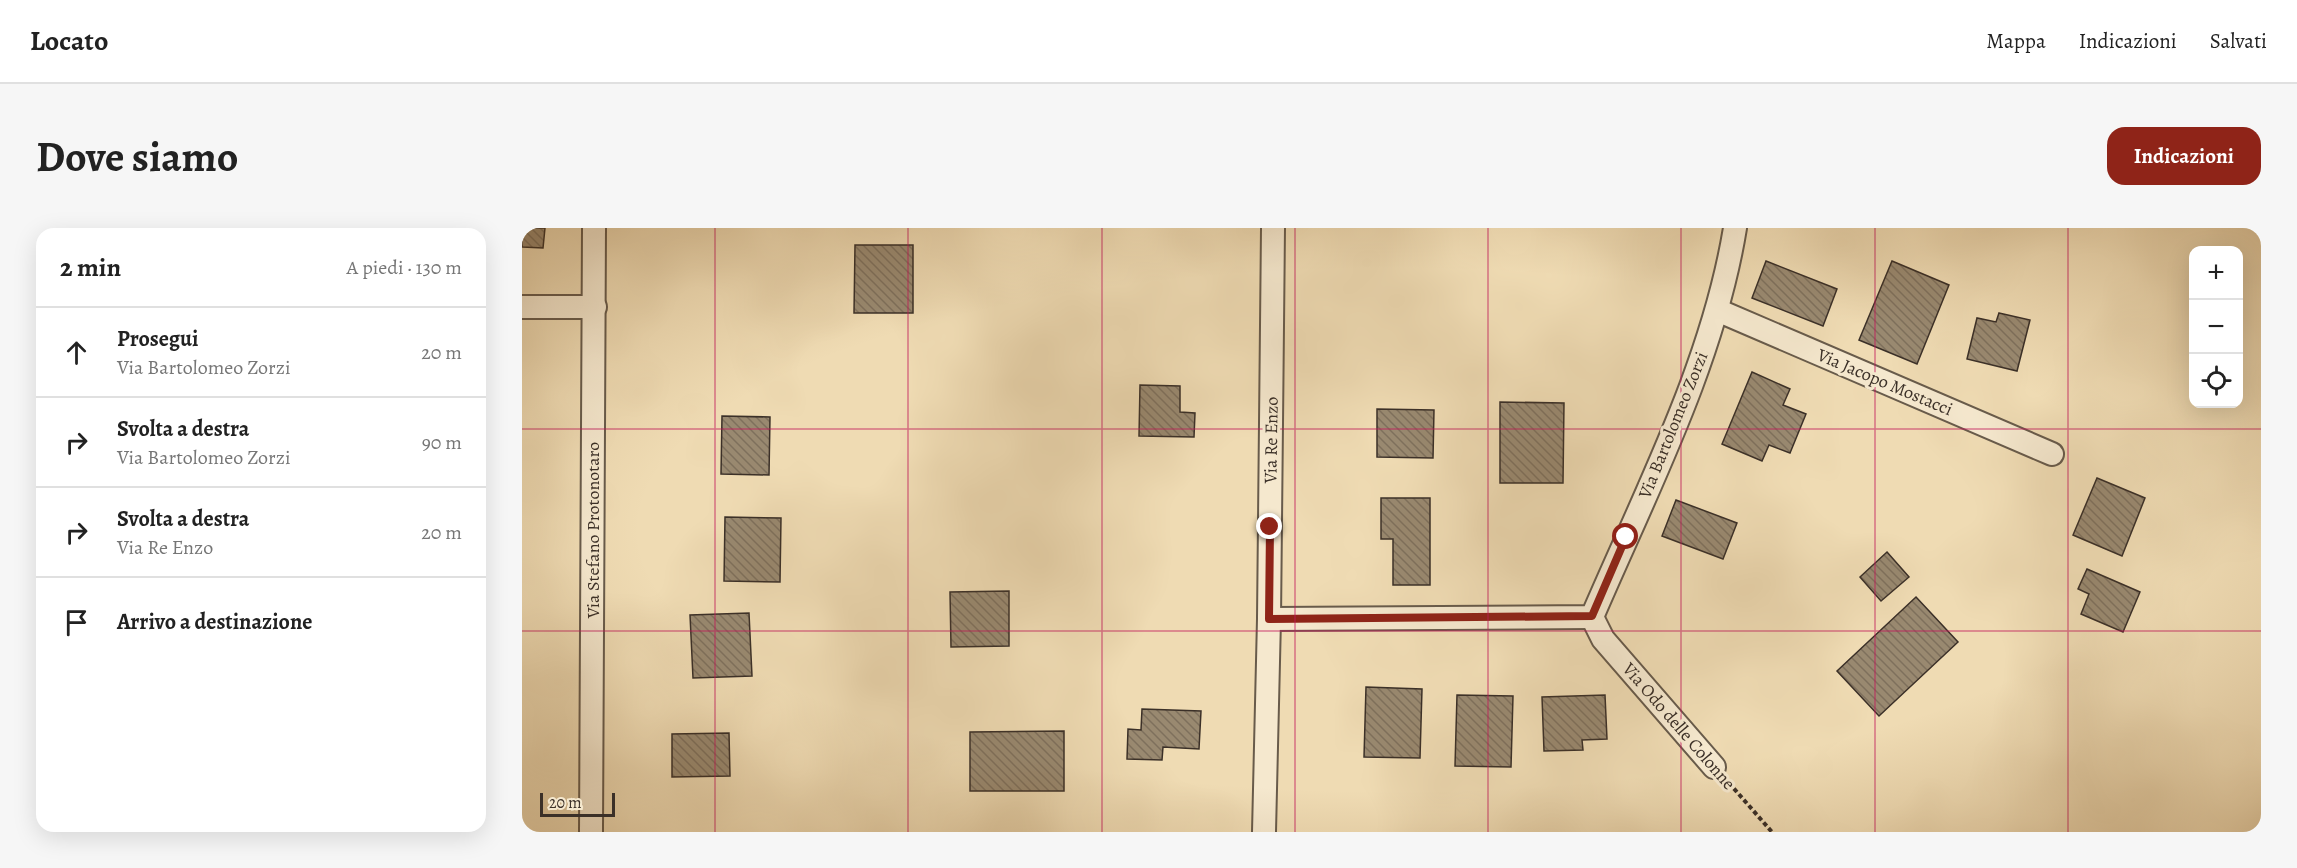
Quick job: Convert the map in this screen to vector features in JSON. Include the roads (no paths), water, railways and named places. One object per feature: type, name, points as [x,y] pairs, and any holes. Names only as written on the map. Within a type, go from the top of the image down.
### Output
[{"type":"street","name":"Via Stefano Protonotaro","points":[[591,832],[594,228]]},
{"type":"street","name":"Via Re Enzo","points":[[1264,832],[1269,619],[1273,228]]},
{"type":"street","name":"Via Bartolomeo Zorzi","points":[[1592,616],[1682,409],[1718,310],[1735,228]]},
{"type":"street","points":[[522,307],[595,307]]},
{"type":"street","name":"Via Jacopo Mostacci","points":[[1718,310],[2052,454]]},
{"type":"street","points":[[1269,619],[1592,616]]},
{"type":"street","name":"Via Odo delle Colonne","points":[[1592,616],[1603,639],[1714,767]]}]
